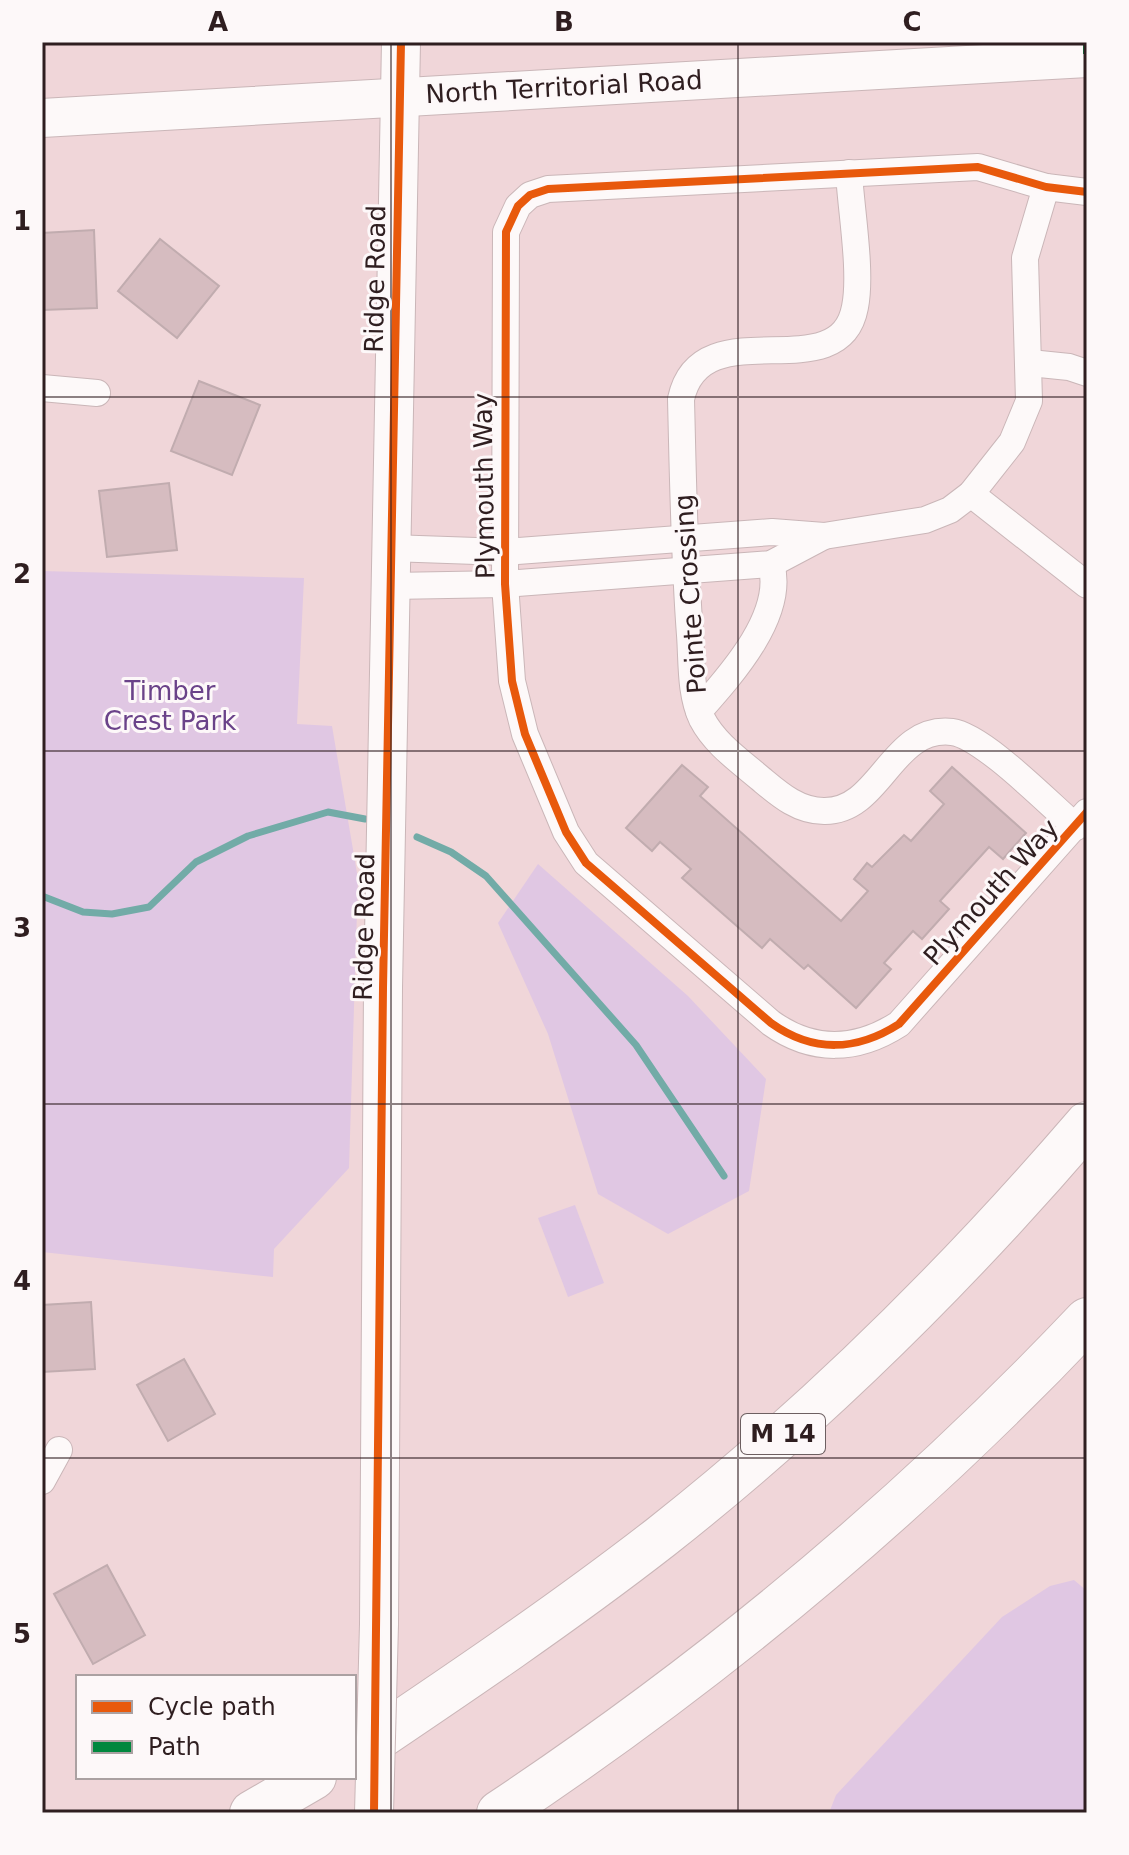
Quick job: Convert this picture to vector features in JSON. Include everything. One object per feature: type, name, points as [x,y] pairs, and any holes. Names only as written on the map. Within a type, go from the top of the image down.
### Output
[{"type":"highway","name":"M 14","points":[[356,1753],[554,1617],[728,1481],[901,1324],[970,1254],[1087,1124]]},
{"type":"highway","points":[[499,1813],[605,1742],[770,1617],[948,1461],[1087,1320]]},
{"type":"highway","points":[[252,1813],[311,1779]]},
{"type":"street","name":"Ridge Road","points":[[374,1813],[379,1624],[383,988],[401,42]]},
{"type":"street","name":"North Territorial Road","points":[[42,118],[1087,58]]},
{"type":"street","name":"Plymouth Way","points":[[1081,820],[899,1024],[879,1037],[850,1045],[826,1046],[797,1038],[771,1023],[586,863],[573,848],[525,734],[512,681],[505,584],[506,232],[518,206],[530,195],[548,189],[978,167],[1046,187],[1087,192]]},
{"type":"street","name":"Pointe Crossing","points":[[849,173],[856,296],[851,320],[840,334],[810,348],[719,354],[703,360],[684,383],[681,399],[685,572],[694,688],[699,711],[721,745],[797,805],[824,811],[841,808],[862,795],[912,742],[932,733],[951,732],[975,740],[1081,820]]},
{"type":"street","points":[[390,548],[505,552],[772,532],[824,536],[925,520],[950,510],[971,494],[1021,427],[1029,401],[1025,258],[1046,187]]},
{"type":"street","points":[[1030,363],[1069,367],[1087,373]]},
{"type":"street","points":[[42,388],[97,393]]},
{"type":"street","points":[[971,494],[1087,585]]},
{"type":"street","points":[[391,586],[505,584],[771,564],[824,536]]},
{"type":"street","points":[[699,711],[730,677],[773,602],[776,581],[771,564]]},
{"type":"street","points":[[42,1481],[59,1450]]},
{"type":"green space","name":"Timber Crest Park","points":[[42,571],[304,578],[297,724],[332,726],[358,879],[349,1168],[274,1249],[273,1277],[42,1252]]},
{"type":"green space","points":[[538,864],[688,996],[766,1079],[749,1191],[668,1234],[598,1194],[548,1034],[498,923]]},
{"type":"green space","points":[[575,1205],[604,1283],[568,1297],[538,1218]]},
{"type":"green space","points":[[1074,1580],[1087,1591],[1087,1813],[829,1813],[836,1795],[1002,1617],[1050,1586]]},
{"type":"building","points":[[94,230],[97,308],[42,310],[42,233]]},
{"type":"building","points":[[160,239],[219,286],[177,338],[118,291]]},
{"type":"building","points":[[199,381],[260,405],[232,475],[171,451]]},
{"type":"building","points":[[169,483],[177,550],[107,557],[99,491]]},
{"type":"building","points":[[682,765],[708,787],[700,796],[841,921],[868,891],[854,879],[867,863],[872,867],[904,835],[911,841],[944,804],[930,791],[952,767],[1026,833],[1003,859],[989,847],[940,901],[949,909],[922,939],[913,931],[884,963],[891,969],[856,1008],[808,965],[804,969],[770,939],[762,948],[682,878],[691,869],[660,842],[652,851],[626,828]]},
{"type":"building","points":[[91,1302],[95,1369],[42,1372],[42,1305]]},
{"type":"building","points":[[184,1359],[215,1414],[168,1441],[137,1385]]},
{"type":"building","points":[[107,1565],[145,1635],[93,1664],[54,1594]]},
{"type":"waterway","points":[[42,896],[83,912],[112,914],[149,907],[196,862],[248,836],[328,812],[365,819]]},
{"type":"waterway","points":[[417,837],[451,852],[486,876],[636,1045],[724,1176]]},
{"type":"marked path","points":[[1086,42],[1086,58]]},
{"type":"cycle path","points":[[374,1813],[383,988],[401,42]]},
{"type":"cycle path","points":[[1087,192],[1046,187],[978,167],[548,189],[530,195],[518,206],[506,232],[505,584],[512,681],[525,734],[566,832],[586,863],[771,1023],[803,1040],[819,1044],[851,1043],[883,1033],[899,1024],[1087,812]]}]
